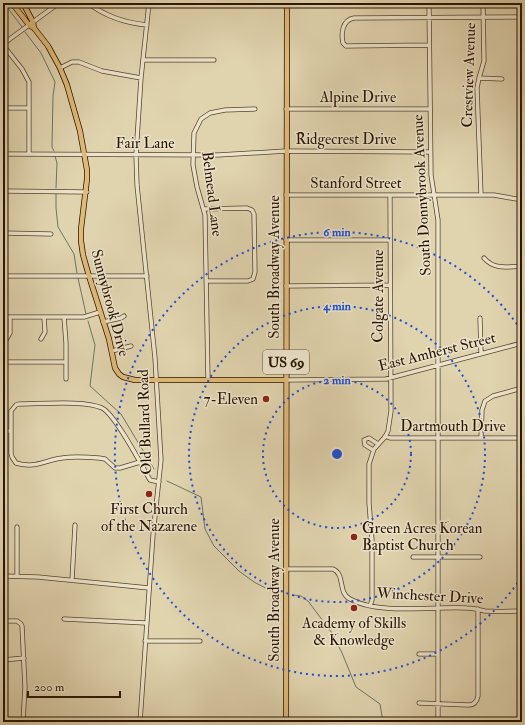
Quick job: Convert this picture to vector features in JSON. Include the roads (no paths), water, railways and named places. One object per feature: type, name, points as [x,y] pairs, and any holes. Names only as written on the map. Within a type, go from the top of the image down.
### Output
[{"type":"main road","name":"Sunnybrook Drive","points":[[12,3],[31,23]]},
{"type":"main road","name":"Sunnybrook Drive","points":[[23,3],[31,23],[48,46],[60,68],[78,125],[87,170],[87,192],[81,235],[83,255],[112,351],[115,368],[123,377],[132,380],[157,380]]},
{"type":"main road","name":"South Broadway Avenue","points":[[286,722],[287,3]]},
{"type":"main road","points":[[157,380],[286,380]]},
{"type":"street","points":[[29,154],[28,82],[22,69],[3,44],[59,3]]},
{"type":"street","points":[[88,3],[103,13],[135,24],[147,25]]},
{"type":"street","name":"Old Bullard Road","points":[[140,722],[154,523],[161,460],[157,380],[137,185],[136,155],[141,78],[149,3]]},
{"type":"street","name":"South Donnybrook Avenue","points":[[428,3],[431,175],[438,220],[438,722]]},
{"type":"street","name":"Crestview Avenue","points":[[481,195],[477,88],[484,62],[483,3]]},
{"type":"street","points":[[429,45],[346,46],[342,39],[344,26],[351,18],[522,17]]},
{"type":"street","points":[[144,60],[214,60]]},
{"type":"street","points":[[60,68],[72,62],[79,62],[94,69],[109,73],[141,78]]},
{"type":"street","points":[[479,78],[502,79]]},
{"type":"street","points":[[3,108],[29,108]]},
{"type":"street","name":"Belmead Lane","points":[[208,380],[207,281],[204,209],[197,187],[193,165],[194,133],[198,123],[205,115],[215,111],[255,109]]},
{"type":"street","name":"Alpine Drive","points":[[286,109],[429,109]]},
{"type":"street","name":"Fair Lane","points":[[3,154],[218,155],[286,151]]},
{"type":"street","name":"Ridgecrest Drive","points":[[286,151],[430,152]]},
{"type":"street","points":[[3,191],[87,192]]},
{"type":"street","name":"Stanford Street","points":[[286,195],[494,195],[522,200]]},
{"type":"street","name":"Colgate Avenue","points":[[370,606],[372,600],[372,540],[368,468],[373,450],[385,436],[390,420],[390,195]]},
{"type":"street","points":[[204,209],[247,208],[252,210],[254,214],[255,272],[253,279],[248,281],[207,281]]},
{"type":"street","points":[[3,233],[51,234]]},
{"type":"street","points":[[286,240],[390,240]]},
{"type":"street","points":[[484,258],[488,263],[495,267],[522,266]]},
{"type":"street","points":[[3,276],[147,276]]},
{"type":"street","points":[[286,286],[390,285]]},
{"type":"street","points":[[3,317],[84,317],[100,312]]},
{"type":"street","points":[[103,322],[124,316]]},
{"type":"street","points":[[6,340],[10,333],[10,317]]},
{"type":"street","points":[[41,339],[45,332],[44,317]]},
{"type":"street","points":[[64,317],[66,379]]},
{"type":"street","points":[[480,318],[481,354]]},
{"type":"street","name":"East Amherst Street","points":[[286,380],[383,380],[522,343]]},
{"type":"street","points":[[112,351],[131,346]]},
{"type":"street","points":[[3,362],[66,362]]},
{"type":"street","points":[[481,438],[482,410],[485,401],[493,396],[522,388]]},
{"type":"street","points":[[140,462],[115,468],[105,459],[63,457],[43,464],[20,465],[16,463],[12,457],[11,410],[16,405],[65,403],[101,407],[112,417],[140,462],[150,480],[159,482]]},
{"type":"street","points":[[3,431],[11,431]]},
{"type":"street","name":"Dartmouth Drive","points":[[385,436],[390,438],[522,438]]},
{"type":"street","points":[[373,450],[365,445],[364,440],[369,438],[378,444]]},
{"type":"street","points":[[72,580],[75,525]]},
{"type":"street","points":[[17,527],[17,576]]},
{"type":"street","points":[[413,558],[480,558]]},
{"type":"street","name":"Winchester Drive","points":[[286,569],[330,569],[336,571],[341,576],[342,590],[344,594],[352,600],[370,606],[389,608],[467,608],[487,611],[522,611]]},
{"type":"street","points":[[3,576],[72,580],[149,588]]},
{"type":"street","points":[[419,703],[438,705],[471,705],[477,700],[478,609]]},
{"type":"street","points":[[64,619],[146,623]]},
{"type":"street","points":[[3,621],[17,621],[21,624],[25,687],[23,722]]},
{"type":"street","points":[[145,640],[200,640]]},
{"type":"street","points":[[419,654],[438,654]]},
{"type":"street","points":[[3,660],[24,658]]},
{"type":"waterway","points":[[4,3],[22,27]]},
{"type":"waterway","points":[[25,32],[41,53],[55,82],[53,96],[52,147],[54,151]]},
{"type":"waterway","points":[[55,156],[57,163],[56,188]]},
{"type":"waterway","points":[[56,194],[58,227],[74,254],[77,273]]},
{"type":"waterway","points":[[78,278],[86,314]]},
{"type":"waterway","points":[[88,321],[95,345],[90,386],[121,414],[154,469]]},
{"type":"waterway","points":[[167,481],[201,497],[205,529],[214,546],[239,571],[254,582],[279,595]]},
{"type":"waterway","points":[[293,595],[301,596],[308,601],[332,633],[356,687],[380,704],[383,722]]},
{"type":"place","name":"7-Eleven","points":[[266,399]]},
{"type":"place","name":"First Church of the Nazarene","points":[[149,494]]},
{"type":"place","name":"Green Acres Korean Baptist Church","points":[[354,537]]},
{"type":"place","name":"Academy of Skills & Knowledge","points":[[354,608]]}]
